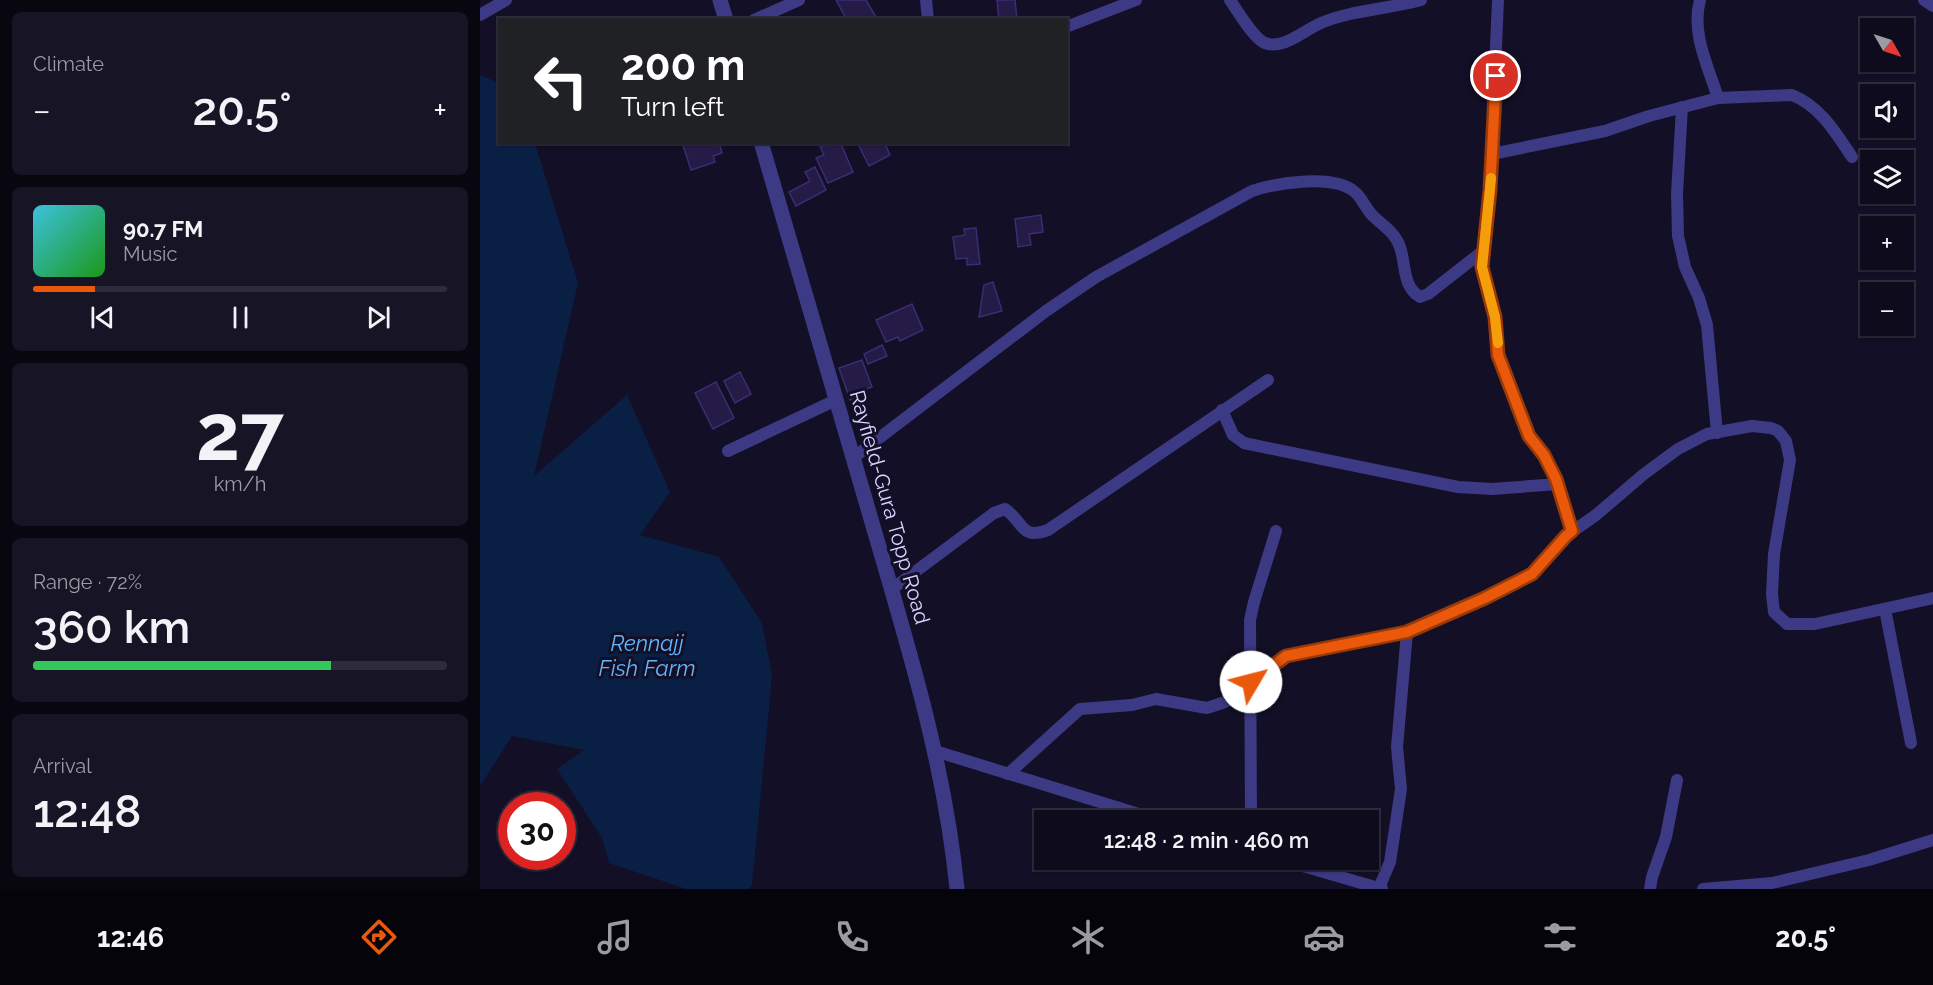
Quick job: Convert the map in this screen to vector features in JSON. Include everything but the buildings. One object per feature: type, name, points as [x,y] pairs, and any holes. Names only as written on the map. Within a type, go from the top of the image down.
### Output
[{"type":"street","points":[[480,15],[506,0]]},
{"type":"street","points":[[720,0],[725,18]]},
{"type":"street","points":[[758,18],[799,0]]},
{"type":"street","points":[[926,0],[928,18]]},
{"type":"street","points":[[1068,26],[1136,0]]},
{"type":"street","points":[[1230,0],[1257,37],[1263,43],[1272,44],[1285,43],[1308,29],[1335,18],[1421,0]]},
{"type":"street","points":[[1498,0],[1492,154],[1482,267],[1495,317],[1498,355],[1529,436],[1544,455],[1558,484],[1572,531]]},
{"type":"street","points":[[1700,0],[1696,16],[1698,35],[1718,98]]},
{"type":"street","points":[[1924,0],[1933,6]]},
{"type":"street","points":[[1492,154],[1605,131],[1649,116],[1718,98],[1792,95],[1802,99],[1830,124],[1852,157]]},
{"type":"street","points":[[1682,107],[1677,194],[1678,236],[1685,267],[1700,298],[1707,325],[1717,432]]},
{"type":"street","name":"Rayfield-Gura Topp Road","points":[[764,144],[836,400],[913,661],[935,751],[957,889]]},
{"type":"street","points":[[853,458],[1046,310],[1095,277],[1252,191],[1274,184],[1314,182],[1344,186],[1356,193],[1375,218],[1393,232],[1400,246],[1408,284],[1413,293],[1420,297],[1428,294],[1483,251]]},
{"type":"street","points":[[892,589],[994,513],[1005,509],[1016,516],[1025,531],[1035,534],[1048,530],[1268,380]]},
{"type":"street","points":[[728,450],[836,400]]},
{"type":"street","points":[[1222,410],[1233,435],[1244,443],[1458,487],[1492,489],[1558,484]]},
{"type":"street","points":[[1008,774],[1080,709],[1132,705],[1156,699],[1208,708],[1225,702],[1286,656],[1407,632],[1451,614],[1532,574],[1566,536],[1678,449],[1707,434],[1717,432],[1752,426],[1771,428],[1778,431],[1786,441],[1790,460],[1774,554],[1772,594],[1774,612],[1780,619],[1787,624],[1805,626],[1933,598]]},
{"type":"street","points":[[1251,810],[1250,620],[1276,531]]},
{"type":"street","points":[[1885,609],[1911,743]]},
{"type":"street","points":[[1316,870],[1377,888],[1390,862],[1401,789],[1397,747],[1407,632]]},
{"type":"street","points":[[935,751],[1125,810]]},
{"type":"street","points":[[1650,889],[1666,837],[1677,780]]},
{"type":"street","points":[[1703,889],[1772,883],[1869,860],[1933,840]]},
{"type":"water","name":"Rennajj Fish Farm","points":[[480,75],[498,83],[498,144],[535,144],[578,283],[534,476],[627,395],[670,492],[640,535],[719,557],[762,623],[772,676],[752,885],[748,889],[686,889],[609,863],[602,838],[576,798],[576,792],[572,792],[557,769],[584,750],[512,736],[480,786]]},
{"type":"slow traffic","points":[[1491,178],[1482,267],[1495,317],[1498,343]]},
{"type":"route","points":[[1251,682],[1286,656],[1312,649],[1407,632],[1502,591],[1532,574],[1572,531],[1556,479],[1544,455],[1529,436],[1498,355],[1495,317],[1482,267],[1490,190],[1496,76]]}]
